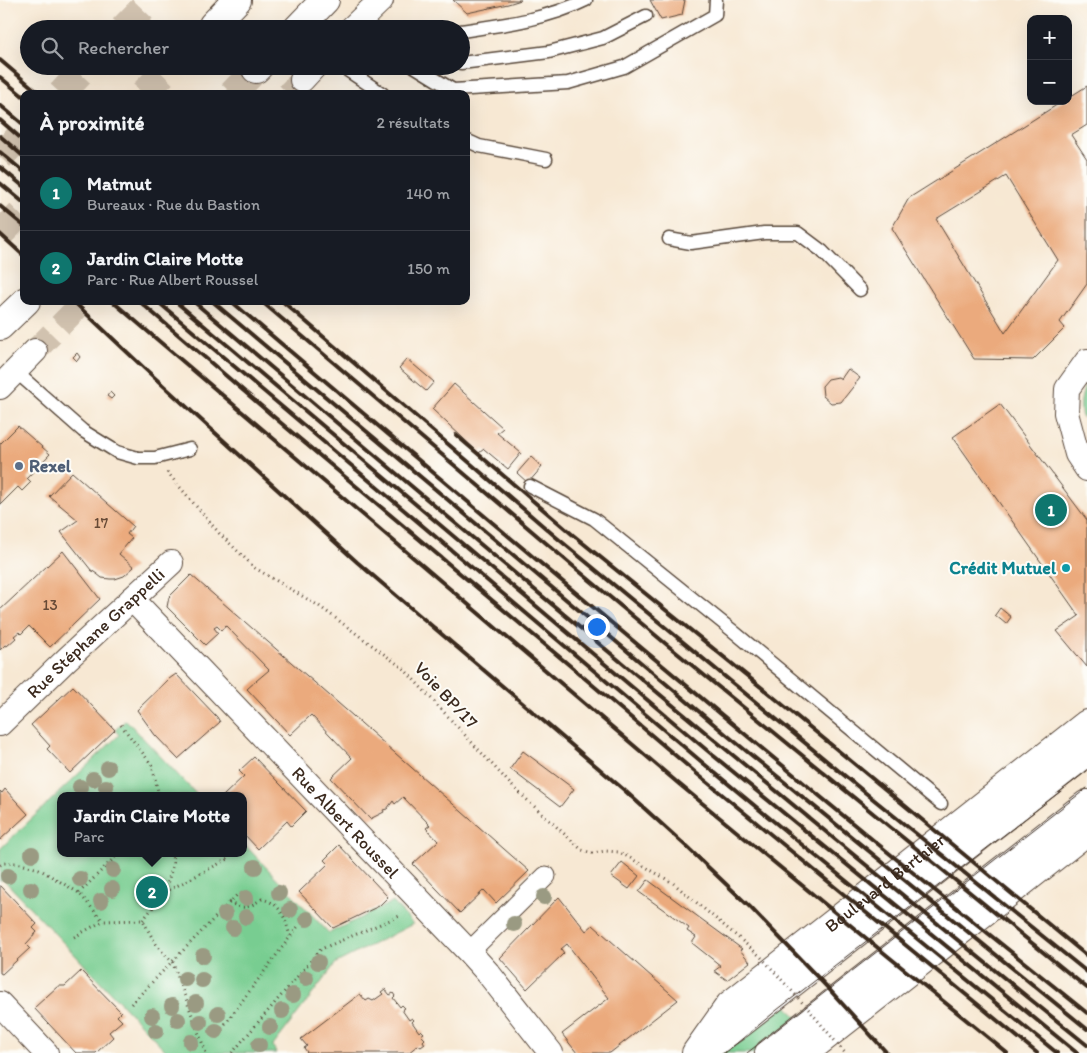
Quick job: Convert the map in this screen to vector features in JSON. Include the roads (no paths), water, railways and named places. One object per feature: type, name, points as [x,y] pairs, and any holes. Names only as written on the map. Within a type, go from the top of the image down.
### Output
[{"type":"main road","points":[[218,20],[237,0]]},
{"type":"main road","points":[[305,20],[325,0]]},
{"type":"main road","points":[[0,326],[22,305]]},
{"type":"main road","name":"Boulevard Berthier","points":[[696,1053],[730,1004],[1087,724]]},
{"type":"main road","name":"Boulevard Berthier","points":[[696,1053],[741,1023],[1087,752]]},
{"type":"main road","points":[[769,1053],[1087,804]]},
{"type":"main road","points":[[804,1053],[1087,831]]},
{"type":"street","points":[[360,20],[381,0]]},
{"type":"street","points":[[7,379],[35,351]]},
{"type":"street","points":[[1087,361],[1067,389],[1066,413],[1077,454],[1087,469]]},
{"type":"street","name":"Rue Stéphane Grappelli","points":[[0,724],[171,563]]},
{"type":"street","name":"Rue Albert Roussel","points":[[132,599],[469,952],[488,973],[551,1053]]},
{"type":"street","points":[[469,952],[546,876]]},
{"type":"street","points":[[0,1004],[46,1053]]},
{"type":"lane","points":[[470,30],[510,24],[570,8],[586,0]]},
{"type":"lane","points":[[429,75],[454,90],[568,82],[624,67],[715,15],[716,0]]},
{"type":"lane","points":[[470,62],[549,52],[603,38],[646,16]]},
{"type":"lane","points":[[354,75],[377,90]]},
{"type":"lane","points":[[470,142],[479,146],[546,158]]},
{"type":"lane","points":[[669,238],[691,243],[764,233],[798,233],[822,251],[860,290]]},
{"type":"lane","points":[[7,379],[117,452],[138,458],[155,458],[190,449]]},
{"type":"lane","points":[[530,486],[594,519],[726,625],[940,804]]},
{"type":"tunnel","points":[[132,20],[151,0]]},
{"type":"tunnel","points":[[65,90],[79,75]]},
{"type":"tunnel","points":[[147,90],[162,75]]},
{"type":"tunnel","points":[[236,90],[250,75]]},
{"type":"tunnel","points":[[292,90],[302,80]]},
{"type":"tunnel","points":[[0,157],[20,136]]},
{"type":"tunnel","points":[[0,234],[20,214]]},
{"type":"tunnel","points":[[35,351],[80,305]]},
{"type":"tram line","points":[[725,1053],[777,1010],[1087,771]]},
{"type":"tram line","points":[[747,1053],[1087,788]]},
{"type":"railway","points":[[0,60],[35,90]]},
{"type":"railway","points":[[0,77],[20,94]]},
{"type":"railway","points":[[0,105],[20,122]]},
{"type":"railway","points":[[0,120],[20,138]]},
{"type":"railway","points":[[0,136],[20,154]]},
{"type":"railway","points":[[0,152],[20,169]]},
{"type":"railway","points":[[0,167],[20,184]]},
{"type":"railway","points":[[0,183],[20,200]]},
{"type":"railway","points":[[0,206],[20,223]]},
{"type":"railway","points":[[0,234],[20,252]]},
{"type":"railway","points":[[77,305],[357,562],[623,789],[687,847],[750,907],[887,1053]]},
{"type":"railway","points":[[117,305],[679,784],[1007,1053]]},
{"type":"railway","points":[[144,305],[696,773],[1037,1053]]},
{"type":"railway","points":[[162,305],[703,763],[1057,1053]]},
{"type":"railway","points":[[180,305],[709,752],[1077,1053]]},
{"type":"railway","points":[[198,305],[666,700],[1087,1045]]},
{"type":"railway","points":[[217,305],[728,736],[1087,1029]]},
{"type":"railway","points":[[236,305],[686,685],[901,863],[1087,1013]]},
{"type":"railway","points":[[266,305],[666,644],[1087,988]]},
{"type":"railway","points":[[287,305],[556,537],[862,790],[1087,972]]},
{"type":"railway","points":[[456,435],[573,535],[777,700],[1087,956]]},
{"type":"place","name":"Rexel","points":[[19,466]]},
{"type":"place","name":"Matmut","points":[[1051,510]]},
{"type":"place","name":"Crédit Mutuel","points":[[1066,568]]},
{"type":"place","name":"Jardin Claire Motte","points":[[152,892]]}]
